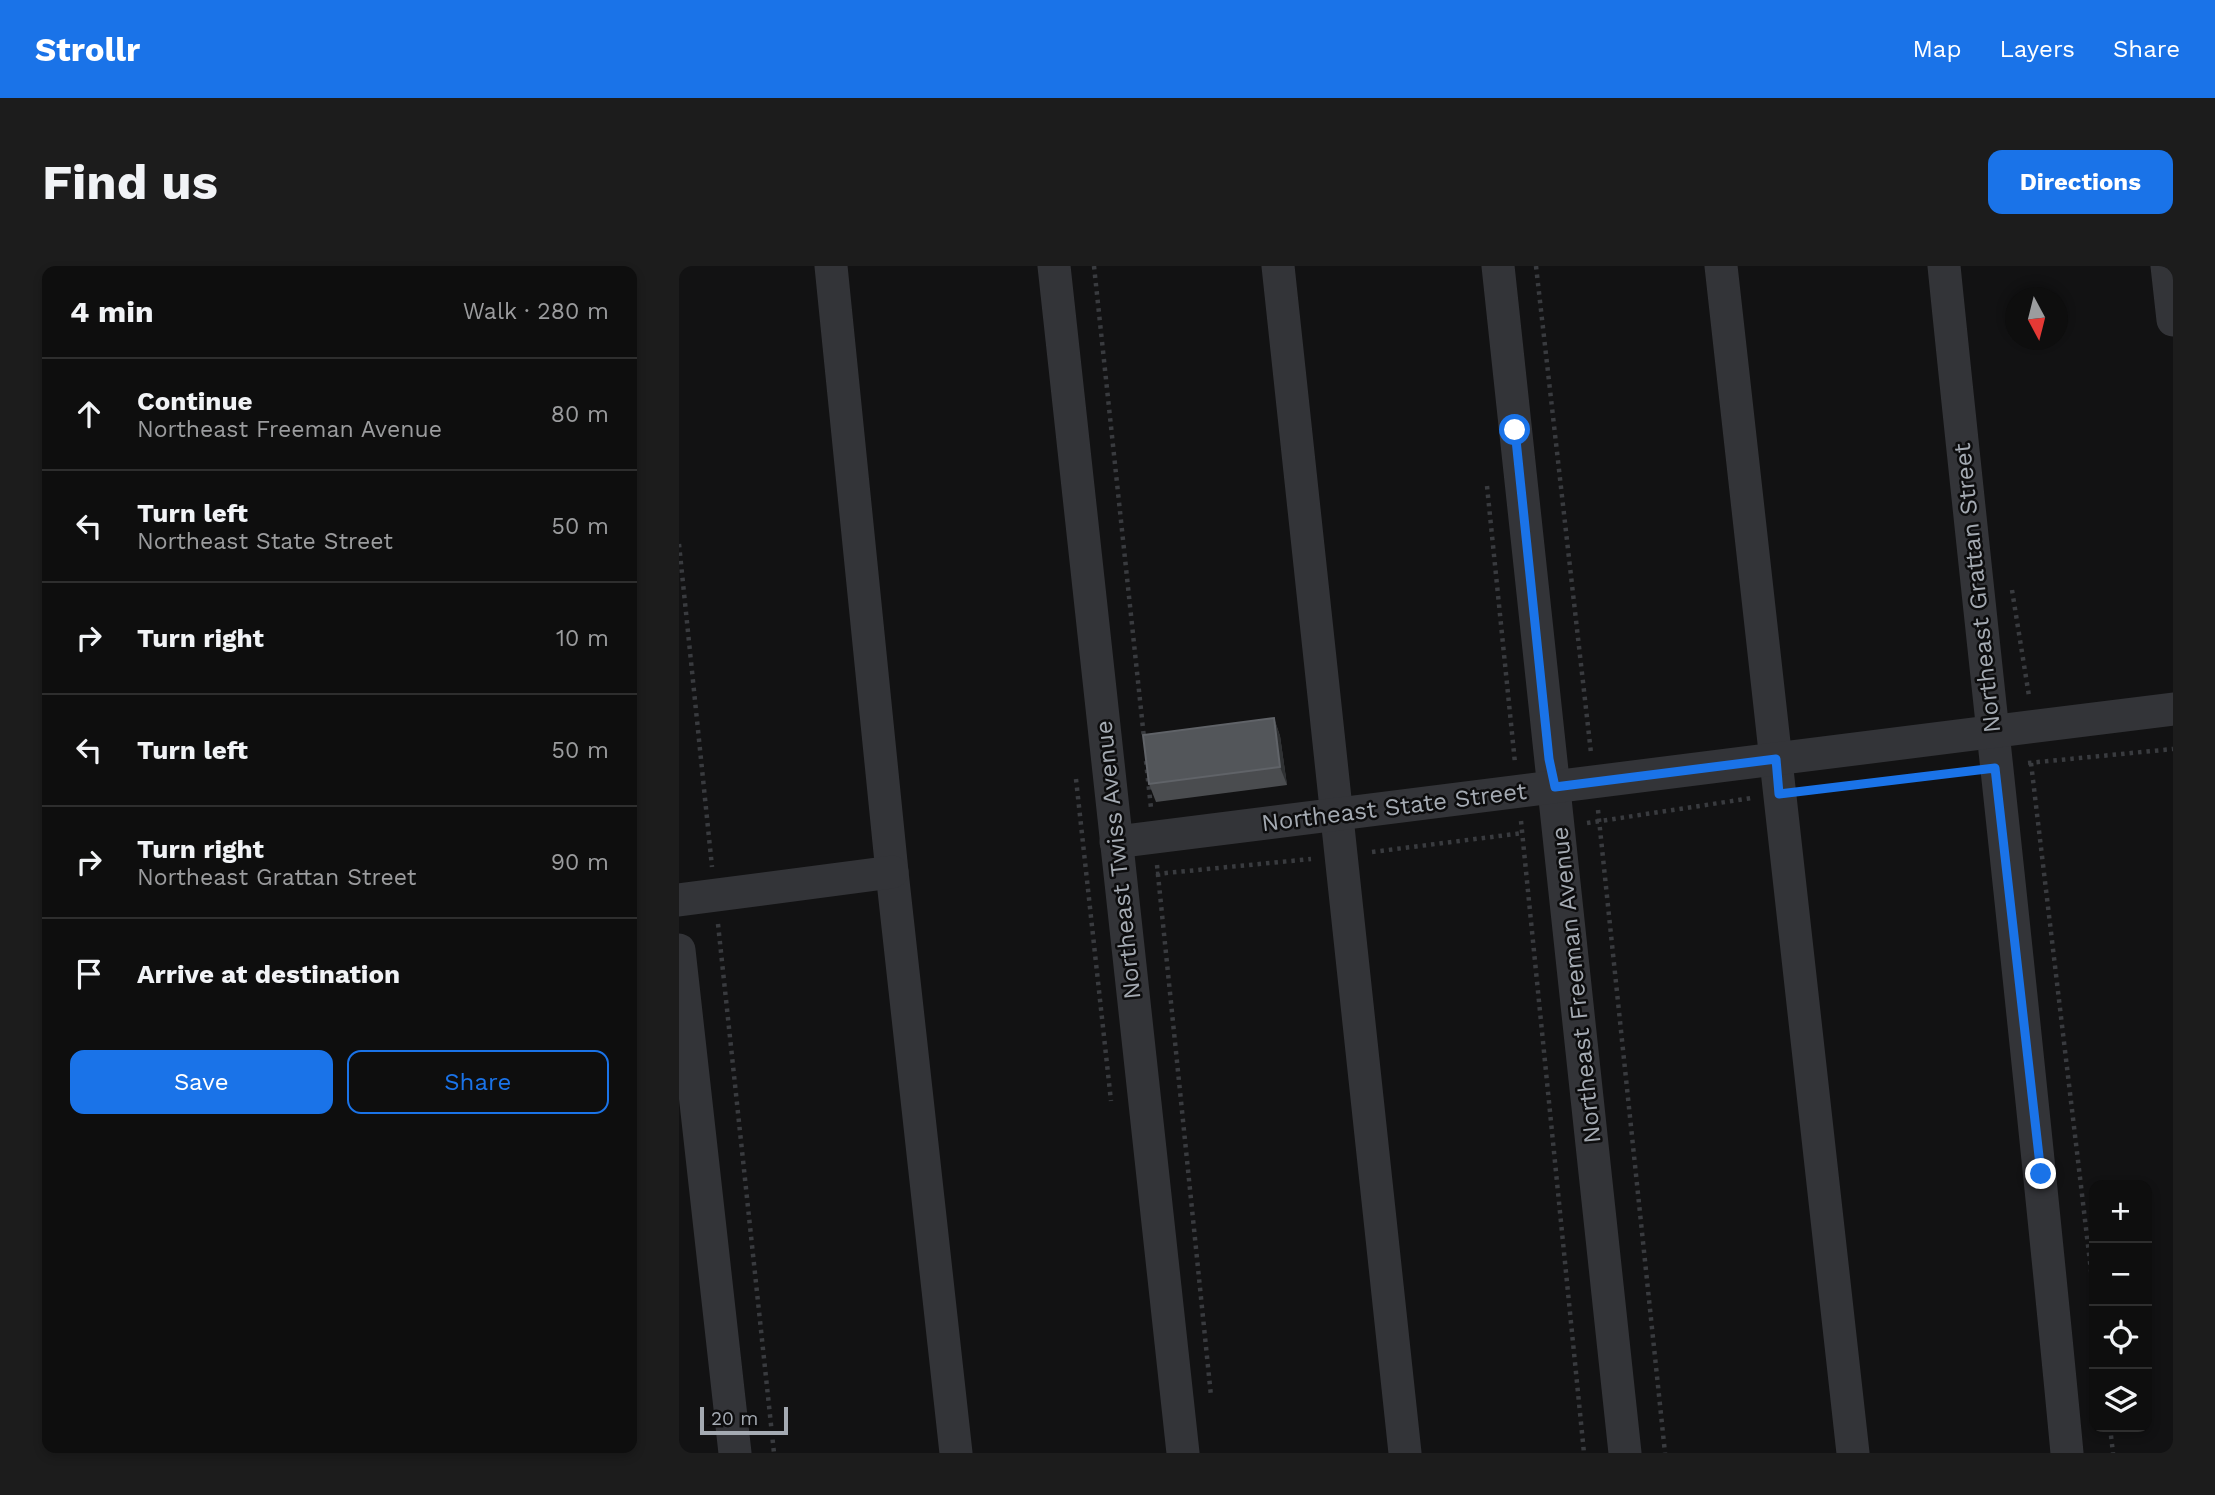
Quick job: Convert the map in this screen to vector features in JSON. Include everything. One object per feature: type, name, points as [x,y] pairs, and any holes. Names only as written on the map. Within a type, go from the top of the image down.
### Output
[{"type":"street","points":[[831,266],[892,872],[956,1453]]},
{"type":"street","name":"Northeast Twiss Avenue","points":[[1054,266],[1183,1453]]},
{"type":"street","points":[[1277,266],[1405,1453]]},
{"type":"street","name":"Northeast Freeman Avenue","points":[[1498,266],[1625,1453]]},
{"type":"street","points":[[1721,266],[1853,1453]]},
{"type":"street","name":"Northeast Grattan Street","points":[[1944,266],[1991,732],[2041,1174],[2067,1453]]},
{"type":"street","points":[[2167,266],[2173,320]]},
{"type":"street","name":"Northeast State Street","points":[[1115,842],[2173,709]]},
{"type":"street","points":[[679,900],[892,872]]},
{"type":"street","points":[[679,950],[736,1453]]},
{"type":"path","points":[[1536,266],[1596,782],[1665,1453]]},
{"type":"path","points":[[1486,473],[1584,1453]]},
{"type":"path","points":[[679,544],[774,1453]]},
{"type":"path","points":[[2011,584],[2034,726],[2031,763],[2089,1254]]},
{"type":"path","points":[[1087,891],[1158,874],[1339,856],[1523,833],[1779,794],[2173,748]]},
{"type":"path","points":[[2111,1432],[2113,1453]]},
{"type":"building","points":[[1274,718],[1280,767],[1149,784],[1143,735]]},
{"type":"route","points":[[1515,430],[1549,759],[1555,787],[1776,759],[1779,794],[1995,768],[2041,1174]]}]
